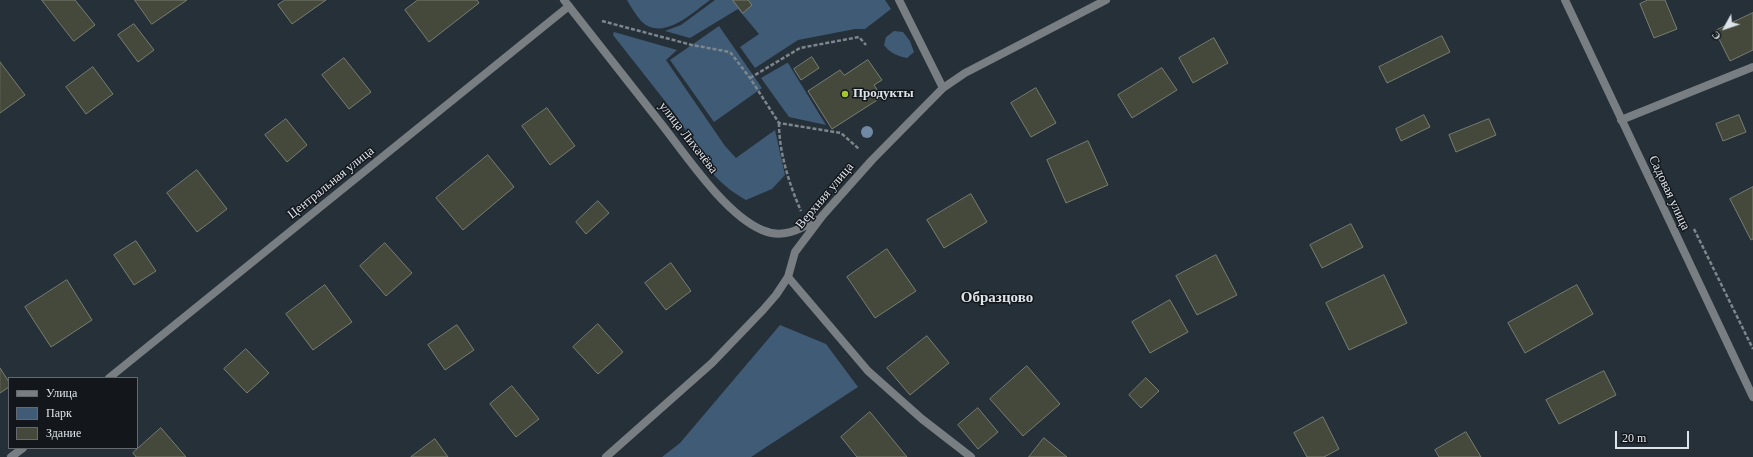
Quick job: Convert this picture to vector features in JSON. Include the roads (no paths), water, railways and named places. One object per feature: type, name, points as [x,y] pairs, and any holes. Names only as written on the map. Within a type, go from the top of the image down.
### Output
[{"type":"street","points":[[899,0],[943,88]]},
{"type":"street","name":"Верхняя улица","points":[[606,457],[712,363],[763,310],[776,295],[788,276],[795,252],[822,215],[872,160],[943,88],[965,73],[1106,0]]},
{"type":"street","name":"Садовая улица","points":[[1565,0],[1753,396]]},
{"type":"street","name":"улица Лихачёва","points":[[566,3],[714,191],[750,224],[764,231],[778,234],[790,233],[822,215]]},
{"type":"street","name":"Центральная улица","points":[[110,377],[566,3]]},
{"type":"street","points":[[1621,120],[1753,67]]},
{"type":"street","points":[[788,276],[868,371],[922,419],[971,457]]},
{"type":"street","points":[[12,457],[22,449]]},
{"type":"place","name":"Продукты","points":[[845,94]]},
{"type":"district","name":"Образцово","points":[[997,298]]}]
